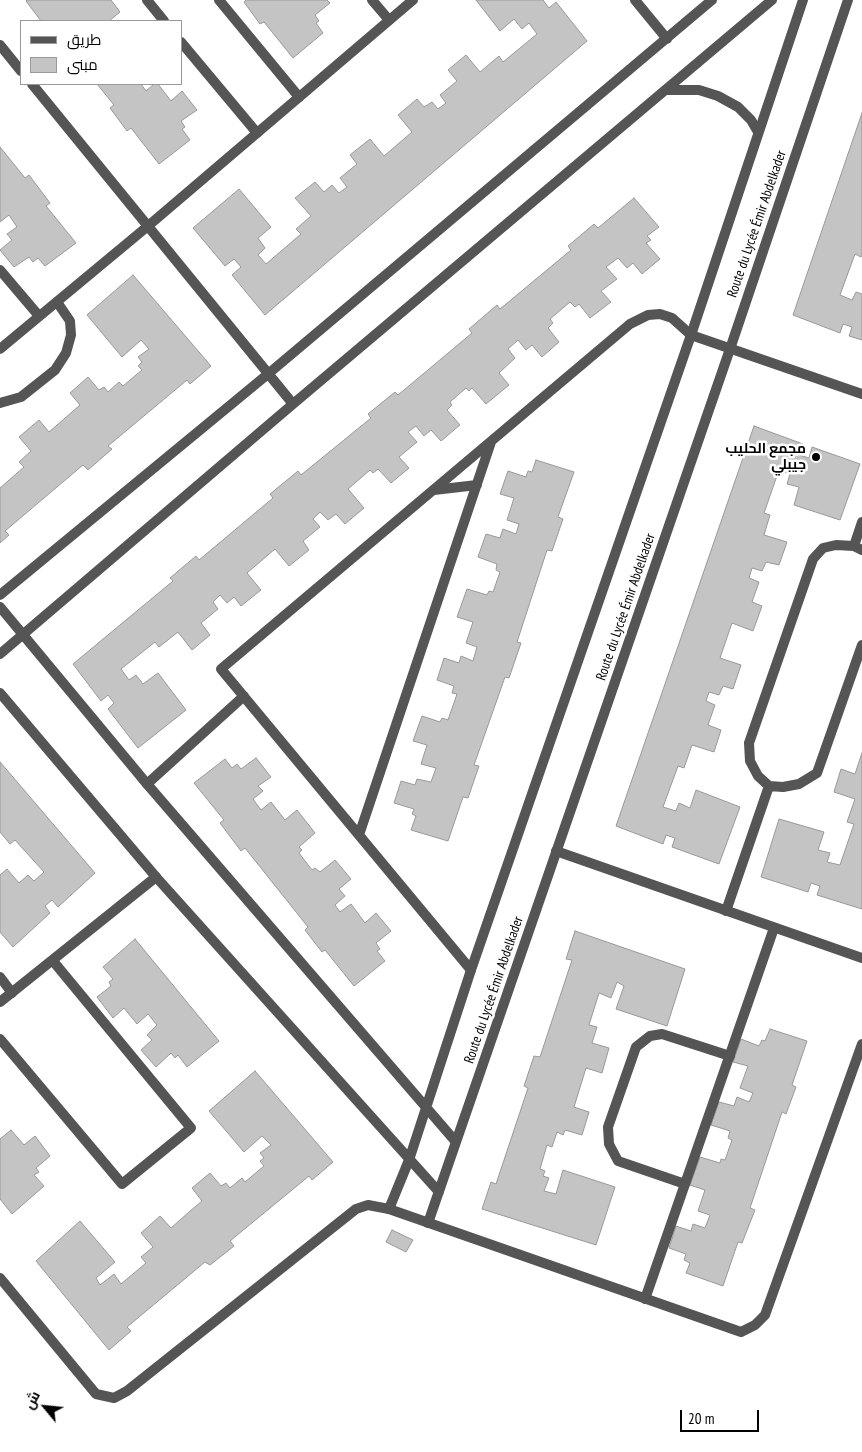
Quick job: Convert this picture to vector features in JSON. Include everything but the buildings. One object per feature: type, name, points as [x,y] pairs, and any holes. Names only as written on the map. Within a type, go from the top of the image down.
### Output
[{"type":"street","points":[[147,0],[163,20]]},
{"type":"street","points":[[219,0],[299,97]]},
{"type":"street","points":[[372,0],[389,20]]},
{"type":"street","points":[[0,349],[148,226],[413,0]]},
{"type":"street","points":[[635,0],[667,39]]},
{"type":"street","points":[[0,595],[268,374],[712,0]]},
{"type":"street","points":[[0,654],[772,0]]},
{"type":"street","name":"Route du Lycée Émir Abdelkader","points":[[389,1209],[409,1160],[471,970],[691,335],[804,0]]},
{"type":"street","name":"Route du Lycée Émir Abdelkader","points":[[428,1223],[730,349],[848,0]]},
{"type":"street","points":[[182,43],[257,133]]},
{"type":"street","points":[[0,45],[20,70]]},
{"type":"street","points":[[33,85],[293,404]]},
{"type":"street","points":[[666,90],[699,90],[718,96],[738,107],[751,120],[758,132]]},
{"type":"street","points":[[0,270],[39,316]]},
{"type":"street","points":[[0,403],[21,397],[55,370],[66,353],[71,335],[70,320],[56,302]]},
{"type":"street","points":[[471,970],[221,669],[630,324],[648,316],[660,314],[672,318],[691,335],[862,394]]},
{"type":"street","points":[[359,835],[492,441]]},
{"type":"street","points":[[434,490],[477,485]]},
{"type":"street","points":[[862,522],[858,548],[836,545],[823,548],[813,559],[749,743],[750,760],[758,776],[769,786],[783,788],[799,784],[817,773],[862,645]]},
{"type":"street","points":[[0,608],[147,784],[456,1142]]},
{"type":"street","points":[[0,692],[156,877],[439,1192]]},
{"type":"street","points":[[147,784],[244,696]]},
{"type":"street","points":[[726,911],[769,786]]},
{"type":"street","points":[[556,851],[862,958]]},
{"type":"street","points":[[0,1002],[156,877]]},
{"type":"street","points":[[646,1299],[774,928]]},
{"type":"street","points":[[0,1039],[122,1184],[191,1128],[52,961]]},
{"type":"street","points":[[0,977],[12,992]]},
{"type":"street","points":[[685,1184],[618,1161],[609,1144],[608,1127],[636,1046],[650,1036],[662,1034],[730,1056]]},
{"type":"street","points":[[0,1278],[96,1394],[114,1398],[127,1391],[356,1209],[368,1205],[389,1209],[740,1332],[755,1325],[765,1315],[862,1044]]},
{"type":"place","name":"مجمع الحليب جيبلي","points":[[816,457]]}]
